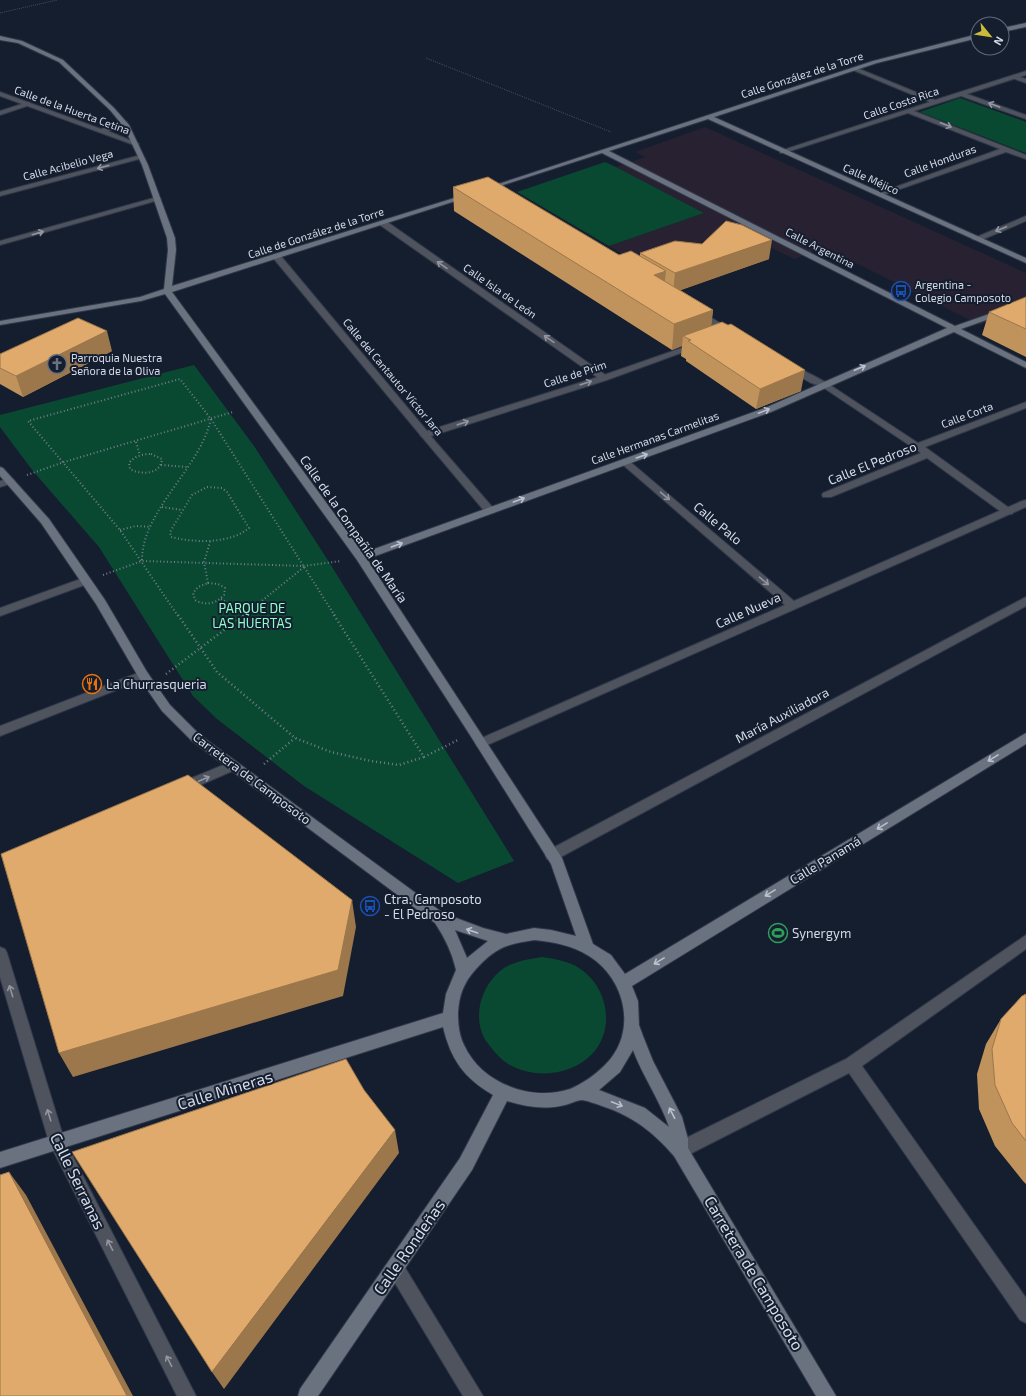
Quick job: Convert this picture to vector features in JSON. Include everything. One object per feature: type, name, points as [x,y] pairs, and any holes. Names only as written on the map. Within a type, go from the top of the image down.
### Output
[{"type":"street","points":[[1010,28],[1026,25]]},
{"type":"street","points":[[0,38],[20,42],[61,61],[112,109],[124,123],[136,144],[158,199],[172,243],[168,292]]},
{"type":"street","name":"Calle González de la Torre","points":[[633,141],[855,69],[970,38]]},
{"type":"street","points":[[855,69],[933,102]]},
{"type":"street","name":"Calle Costa Rica","points":[[782,152],[1026,73]]},
{"type":"street","points":[[1014,77],[1026,81]]},
{"type":"street","name":"Calle de la Huerta Cetina","points":[[0,94],[136,144]]},
{"type":"street","points":[[962,94],[1026,117]]},
{"type":"street","points":[[0,114],[28,104]]},
{"type":"street","points":[[909,111],[1026,156]]},
{"type":"street","name":"Calle Méjico","points":[[707,116],[782,152],[881,194],[1026,261]]},
{"type":"street","points":[[100,131],[116,128],[124,123]]},
{"type":"street","name":"Calle de González de la Torre","points":[[0,323],[141,299],[168,292],[383,223],[494,190],[633,141]]},
{"type":"street","name":"Calle Honduras","points":[[881,194],[1007,149]]},
{"type":"street","name":"Calle Argentina","points":[[603,151],[820,259],[952,329],[1026,365]]},
{"type":"street","name":"Calle Acibelio Vega","points":[[0,194],[141,157]]},
{"type":"street","points":[[0,243],[158,199]]},
{"type":"street","points":[[976,239],[1026,218]]},
{"type":"street","name":"Calle Isla de León","points":[[383,223],[604,378]]},
{"type":"street","name":"Calle del Cantautor Víctor Jara","points":[[277,257],[490,511]]},
{"type":"street","name":"Calle de la Compañía de María","points":[[168,292],[361,558],[474,732],[557,862],[587,946]]},
{"type":"street","name":"Calle Hermanas Carmelitas","points":[[361,558],[768,410],[816,390],[824,384],[952,329],[1026,303]]},
{"type":"street","points":[[691,308],[734,334],[718,338]]},
{"type":"street","name":"Calle de Prim","points":[[426,435],[604,378],[704,342]]},
{"type":"street","points":[[784,364],[814,381],[824,384],[928,454],[1008,512]]},
{"type":"street","name":"Calle Corta","points":[[917,447],[1026,405]]},
{"type":"street","name":"Calle El Pedroso","points":[[827,495],[928,454]]},
{"type":"street","name":"Calle Palo","points":[[625,462],[794,606]]},
{"type":"street","name":"Carretera de Camposoto","points":[[0,470],[5,483],[45,522],[101,603],[145,678],[166,708],[196,738],[440,918],[483,934],[506,940]]},
{"type":"street","name":"Calle Nueva","points":[[481,743],[1026,503]]},
{"type":"street","points":[[0,612],[86,581]]},
{"type":"street","name":"María Auxiliadora","points":[[552,855],[1026,602]]},
{"type":"street","points":[[0,732],[145,678]]},
{"type":"street","name":"Calle Panamá","points":[[624,983],[1026,738]]},
{"type":"street","points":[[168,794],[233,766]]},
{"type":"street","name":"Carretera de Camposoto","points":[[440,918],[452,934],[460,953],[464,971]]},
{"type":"street","points":[[534,934],[561,937],[587,946],[608,962],[624,983],[630,1003],[632,1026],[626,1047],[614,1067],[592,1087],[564,1098],[533,1100],[503,1093],[480,1080],[464,1062],[453,1040],[449,1018],[453,994],[464,971],[482,952],[506,940],[534,934]]},
{"type":"street","points":[[680,1150],[852,1064],[1026,941]]},
{"type":"street","name":"Calle Serranas","points":[[0,953],[57,1142],[186,1396]]},
{"type":"street","name":"Calle Mineras","points":[[0,1160],[374,1043],[449,1018]]},
{"type":"street","name":"Carretera de Camposoto","points":[[632,1026],[647,1065],[677,1124],[681,1138],[680,1150]]},
{"type":"street","points":[[852,1064],[1026,1314]]},
{"type":"street","name":"Carretera de Camposoto","points":[[580,1092],[615,1103],[646,1117],[680,1150],[827,1396]]},
{"type":"street","name":"Calle Rondeñas","points":[[307,1396],[466,1164],[503,1093]]},
{"type":"street","points":[[395,1267],[474,1396]]},
{"type":"path","points":[[0,13],[57,0]]},
{"type":"path","points":[[426,58],[633,141]]},
{"type":"path","points":[[424,757],[210,419],[180,380],[28,421],[120,530],[142,560],[217,672],[295,738],[331,752],[371,761],[400,764],[424,757],[474,732]]},
{"type":"path","points":[[5,483],[64,462],[136,442],[252,406]]},
{"type":"path","points":[[142,560],[142,546],[150,527],[204,440],[210,419]]},
{"type":"path","points":[[136,442],[140,456]]},
{"type":"path","points":[[161,465],[162,459],[151,454],[140,456],[129,463],[130,469],[133,472],[149,472],[161,465],[187,467]]},
{"type":"path","points":[[215,487],[227,492],[249,528],[237,537],[228,539],[212,539],[178,540],[171,536],[170,532],[192,495],[200,490],[215,487]]},
{"type":"path","points":[[162,507],[182,510]]},
{"type":"path","points":[[120,530],[136,526],[150,527]]},
{"type":"path","points":[[208,583],[204,562],[212,539]]},
{"type":"path","points":[[86,581],[142,560],[304,566],[361,558]]},
{"type":"path","points":[[145,678],[168,672],[202,648],[304,566]]},
{"type":"path","points":[[208,583],[218,584],[225,588],[224,595],[221,599],[207,604],[194,600],[193,593],[195,590],[208,583]]},
{"type":"path","points":[[221,599],[247,612]]},
{"type":"path","points":[[249,776],[295,738]]},
{"type":"shaded area","points":[[705,127],[1026,273],[1026,303],[980,325],[824,247],[794,259],[736,230],[640,264],[609,246],[704,213],[616,167],[645,157],[635,152]]},
{"type":"green space","points":[[960,98],[1026,122],[1026,153],[920,112]]},
{"type":"green space","points":[[605,162],[704,213],[609,246],[517,192]]},
{"type":"green space","name":"PARQUE DE LAS HUERTAS","points":[[194,365],[254,446],[329,562],[514,861],[458,883],[304,786],[217,719],[193,696],[99,547],[33,471],[0,427],[0,415]]},
{"type":"green space","points":[[542,957],[570,964],[579,968],[589,976],[602,996],[605,1008],[606,1019],[604,1031],[600,1043],[593,1053],[575,1066],[554,1073],[532,1073],[512,1066],[504,1061],[486,1041],[479,1022],[481,1001],[490,982],[496,974],[513,964]]},
{"type":"building","points":[[488,177],[619,255],[631,251],[666,271],[654,275],[713,310],[674,324],[453,187]]},
{"type":"building","points":[[726,221],[742,225],[772,240],[675,273],[640,253],[675,241],[702,244]]},
{"type":"building","points":[[1026,297],[1026,329],[989,312]]},
{"type":"building","points":[[78,318],[107,331],[16,376],[0,368],[0,354]]},
{"type":"building","points":[[722,322],[728,325],[731,324],[805,370],[760,389],[688,341],[691,340],[683,336]]},
{"type":"building","points":[[188,775],[352,900],[338,970],[59,1053],[1,854]]},
{"type":"building","points":[[1026,994],[1026,1141],[1012,1123],[995,1085],[992,1049],[1001,1019],[1022,996]]},
{"type":"building","points":[[346,1059],[364,1090],[395,1130],[212,1372],[72,1152]]},
{"type":"building","points":[[9,1172],[127,1396],[0,1396],[0,1175]]},
{"type":"place","name":"Argentina - Colegio Camposoto","points":[[901,291]]},
{"type":"place","name":"Parroquia Nuestra Señora de la Oliva","points":[[57,364]]},
{"type":"place","name":"La Churrasqueria","points":[[92,684]]},
{"type":"place","name":"Ctra. Camposoto - El Pedroso","points":[[370,906]]},
{"type":"place","name":"Synergym","points":[[778,933]]}]
